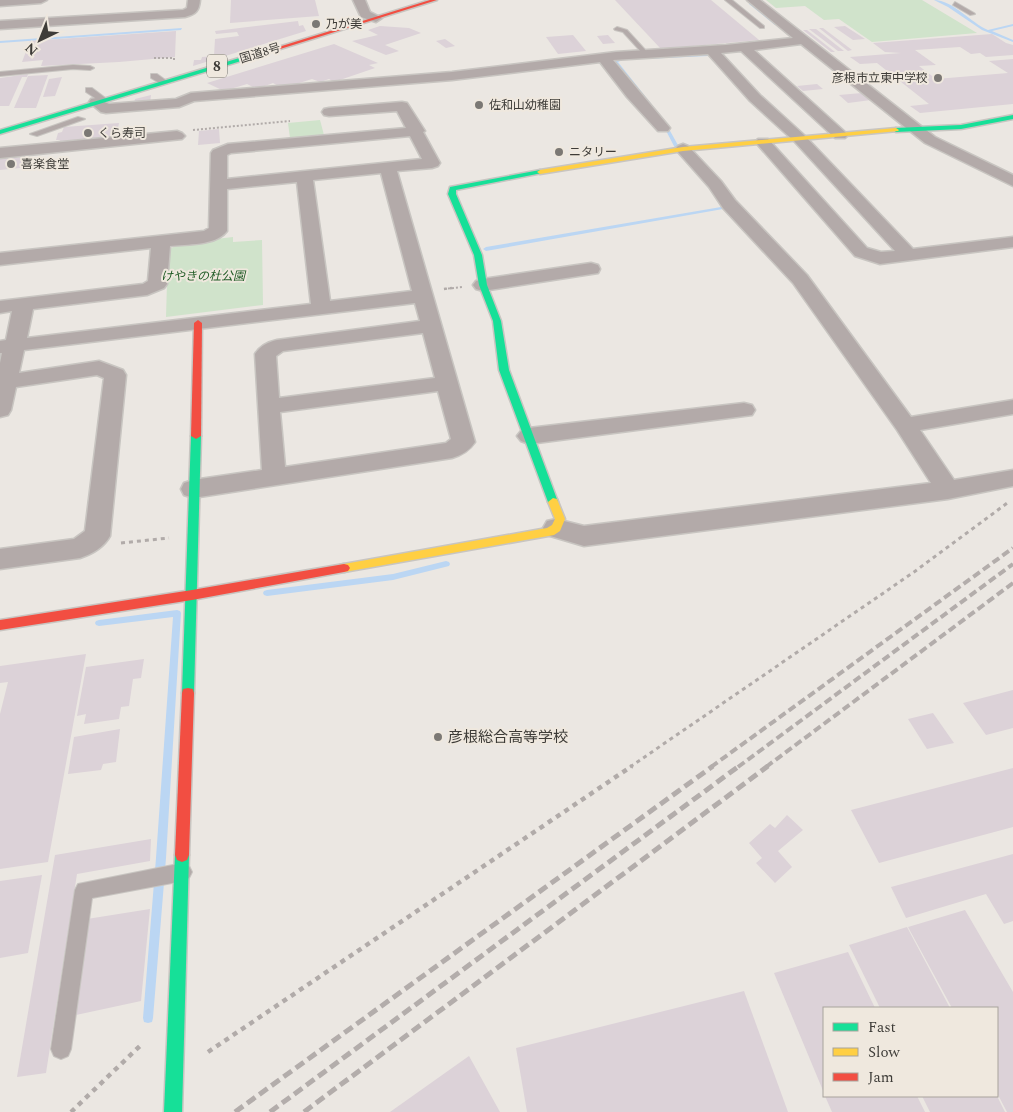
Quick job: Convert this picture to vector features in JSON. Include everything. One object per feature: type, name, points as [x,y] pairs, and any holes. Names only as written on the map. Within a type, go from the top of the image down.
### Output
[{"type":"main road","name":"国道8号","points":[[0,132],[96,98],[435,0]]},
{"type":"main road","points":[[0,625],[192,595],[544,533],[556,528],[560,519],[504,370],[497,322],[483,285],[478,255],[452,194],[453,190],[566,167],[683,149],[799,138],[960,127],[1013,117]]},
{"type":"main road","points":[[173,1112],[177,1027],[166,875],[192,595],[198,323]]},
{"type":"street","points":[[0,2],[41,0]]},
{"type":"street","points":[[0,25],[185,13],[193,10],[194,0]]},
{"type":"street","points":[[359,0],[365,14],[376,18]]},
{"type":"street","points":[[753,0],[918,130],[950,152],[1013,181]]},
{"type":"street","points":[[96,98],[106,109],[173,106],[201,96],[452,76],[600,57],[711,50],[804,40]]},
{"type":"street","points":[[744,47],[840,135]]},
{"type":"street","points":[[711,50],[755,98],[799,138],[909,255]]},
{"type":"street","points":[[600,57],[663,128]]},
{"type":"street","points":[[158,81],[173,106]]},
{"type":"street","points":[[219,185],[432,163],[417,131],[402,106],[329,112]]},
{"type":"street","points":[[0,259],[208,236],[218,231],[219,153],[228,149],[417,131]]},
{"type":"street","points":[[0,152],[177,136]]},
{"type":"street","points":[[763,142],[861,252],[880,258],[1013,242]]},
{"type":"street","points":[[683,149],[715,184],[729,204],[800,278],[905,425],[948,490]]},
{"type":"street","points":[[193,489],[452,450],[463,442],[431,326],[432,292],[388,168]]},
{"type":"street","points":[[304,176],[321,308]]},
{"type":"street","points":[[0,307],[147,290],[157,284],[161,242]]},
{"type":"street","points":[[483,285],[591,269]]},
{"type":"street","points":[[7,346],[321,308],[432,292]]},
{"type":"street","points":[[0,410],[8,381],[7,346],[24,304]]},
{"type":"street","points":[[274,476],[265,354],[277,346],[431,326]]},
{"type":"street","points":[[0,559],[80,548],[97,536],[115,375],[99,368],[8,381]]},
{"type":"street","points":[[270,406],[447,383]]},
{"type":"street","points":[[905,425],[1013,408]]},
{"type":"street","points":[[529,436],[744,410]]},
{"type":"street","points":[[556,528],[584,536],[948,490],[1013,478]]},
{"type":"lane","points":[[729,0],[742,0]]},
{"type":"lane","points":[[729,0],[762,27]]},
{"type":"lane","points":[[955,4],[972,14]]},
{"type":"lane","points":[[617,29],[625,31],[646,54]]},
{"type":"lane","points":[[0,74],[13,71],[73,67],[90,68]]},
{"type":"lane","points":[[23,125],[37,136],[81,119]]},
{"type":"lane","points":[[61,1049],[84,890],[166,875]]},
{"type":"path","points":[[177,136],[183,136],[203,128],[290,121]]},
{"type":"path","points":[[432,292],[483,285]]},
{"type":"path","points":[[206,1054],[525,839],[914,572],[1013,499]]},
{"type":"path","points":[[119,543],[176,537]]},
{"type":"path","points":[[70,1112],[154,1033],[177,1027]]},
{"type":"green space","points":[[766,0],[922,0],[977,33],[872,42],[839,19],[824,20],[805,6],[776,8]]},
{"type":"green space","points":[[320,120],[324,135],[290,138],[288,123]]},
{"type":"green space","name":"けやきの杜公園","points":[[233,237],[233,242],[262,240],[263,305],[166,317],[168,250],[181,243]]},
{"type":"building","points":[[231,0],[315,0],[319,16],[230,23]]},
{"type":"building","points":[[615,0],[711,0],[759,40],[661,49]]},
{"type":"building","points":[[298,21],[299,26],[303,25],[306,31],[193,66],[194,60],[214,56],[215,39],[239,36],[237,32],[216,34],[215,31]]},
{"type":"building","name":"乃が美","points":[[321,21],[321,27],[311,28],[310,22]]},
{"type":"building","points":[[380,26],[409,28],[421,33],[385,45],[399,51],[386,55],[352,41],[378,35],[368,30]]},
{"type":"building","points":[[845,26],[865,39],[853,40],[834,27]]},
{"type":"building","points":[[819,28],[823,28],[852,50],[848,51]]},
{"type":"building","points":[[809,29],[816,29],[844,51],[838,51]]},
{"type":"building","points":[[803,30],[807,30],[835,52],[831,52]]},
{"type":"building","points":[[176,31],[175,57],[41,66],[43,60],[22,62],[30,41]]},
{"type":"building","points":[[992,34],[1013,45],[1013,55],[986,57],[980,53],[971,54],[960,47],[915,50],[936,65],[919,66],[936,79],[1008,73],[989,61],[1013,59],[1013,104],[920,113],[910,106],[929,104],[877,63],[860,64],[850,57],[901,53],[885,52],[873,43]]},
{"type":"building","points":[[573,35],[586,51],[558,54],[546,37]]},
{"type":"building","points":[[608,35],[615,43],[603,44],[597,36]]},
{"type":"building","points":[[445,39],[455,46],[446,48],[436,41]]},
{"type":"building","points":[[334,44],[378,63],[369,65],[375,68],[334,82],[329,79],[320,82],[312,79],[280,87],[273,83],[257,89],[247,84],[224,91],[207,83]]},
{"type":"building","points":[[28,74],[27,77],[22,77],[9,106],[0,106],[0,78]]},
{"type":"building","points":[[48,75],[36,108],[14,108],[28,76]]},
{"type":"building","points":[[62,77],[55,96],[43,97],[49,79]]},
{"type":"building","points":[[817,84],[823,89],[803,91],[797,86]]},
{"type":"building","points":[[862,93],[871,100],[848,103],[839,95]]},
{"type":"building","points":[[151,95],[150,103],[134,104],[135,99]]},
{"type":"building","name":"くら寿司","points":[[119,123],[117,134],[110,135],[110,138],[59,143],[60,140],[56,140],[58,133],[62,132],[64,127]]},
{"type":"building","points":[[219,129],[220,143],[198,145],[199,131]]},
{"type":"building","name":"喜楽食堂","points":[[24,157],[20,168],[0,170],[0,159]]},
{"type":"building","points":[[86,654],[48,862],[0,869],[0,714],[8,682],[0,683],[0,666]]},
{"type":"building","points":[[144,659],[141,678],[133,679],[129,706],[121,707],[119,719],[84,724],[86,714],[77,716],[86,667]]},
{"type":"building","points":[[1013,690],[1013,728],[986,735],[963,703]]},
{"type":"building","points":[[933,713],[954,743],[927,749],[908,719]]},
{"type":"building","points":[[120,729],[116,762],[103,764],[101,770],[68,774],[74,737]]},
{"type":"building","points":[[1013,768],[1013,827],[879,863],[851,810]]},
{"type":"building","points":[[787,815],[803,830],[778,851],[792,867],[775,883],[756,863],[762,858],[749,843],[770,824],[775,828]]},
{"type":"building","points":[[151,839],[150,861],[77,874],[46,1073],[17,1077],[55,855]]},
{"type":"building","points":[[1013,854],[1013,921],[1004,924],[986,894],[906,918],[891,887]]},
{"type":"building","points":[[42,875],[28,953],[0,958],[0,881]]},
{"type":"building","points":[[150,909],[141,1001],[76,1015],[87,919]]},
{"type":"building","points":[[965,910],[1013,992],[1013,1112],[1007,1112],[998,1095],[998,1007],[951,1007],[908,927]]},
{"type":"building","points":[[907,927],[949,1007],[880,1007],[849,945]]},
{"type":"building","points":[[848,952],[875,1007],[823,1007],[823,1091],[774,973]]},
{"type":"building","points":[[744,991],[788,1112],[527,1112],[516,1048]]},
{"type":"building","points":[[469,1056],[500,1112],[390,1112]]},
{"type":"building","points":[[825,1097],[918,1097],[925,1112],[832,1112]]},
{"type":"building","points":[[922,1097],[998,1097],[1005,1112],[930,1112]]},
{"type":"waterway","points":[[936,0],[949,6],[988,31]]},
{"type":"waterway","points":[[750,3],[776,24]]},
{"type":"waterway","points":[[988,31],[1013,25]]},
{"type":"waterway","points":[[0,42],[181,29]]},
{"type":"waterway","points":[[988,31],[1013,41]]},
{"type":"waterway","points":[[644,58],[707,55]]},
{"type":"waterway","points":[[630,59],[621,59],[616,62],[663,121],[677,147]]},
{"type":"waterway","points":[[486,249],[721,208]]},
{"type":"waterway","points":[[267,593],[393,577],[446,564]]},
{"type":"waterway","points":[[99,623],[177,613],[161,858],[148,1018]]},
{"type":"railway","points":[[711,767],[1013,548]]},
{"type":"railway","points":[[738,767],[1013,564]]},
{"type":"railway","points":[[766,767],[1013,583]]},
{"type":"railway","points":[[235,1112],[713,766]]},
{"type":"railway","points":[[270,1112],[739,766]]},
{"type":"railway","points":[[304,1112],[768,766]]},
{"type":"traffic: fast","points":[[0,132],[259,54]]},
{"type":"traffic: fast","points":[[896,130],[961,127],[1013,117]]},
{"type":"traffic: fast","points":[[540,172],[453,189],[452,194],[478,255],[483,285],[497,321],[504,370],[553,502]]},
{"type":"traffic: fast","points":[[188,693],[196,436]]},
{"type":"traffic: fast","points":[[173,1112],[182,855]]},
{"type":"traffic: slow","points":[[540,172],[683,149],[896,130]]},
{"type":"traffic: slow","points":[[344,568],[550,532],[556,528],[560,519],[553,502]]},
{"type":"traffic: jam","points":[[259,54],[435,0]]},
{"type":"traffic: jam","points":[[196,436],[198,323]]},
{"type":"traffic: jam","points":[[0,625],[192,595],[344,568]]},
{"type":"traffic: jam","points":[[182,855],[188,693]]},
{"type":"place","name":"乃が美","points":[[316,24]]},
{"type":"place","name":"彦根市立東中学校","points":[[938,78]]},
{"type":"place","name":"佐和山幼稚園","points":[[479,105]]},
{"type":"place","name":"くら寿司","points":[[88,133]]},
{"type":"place","name":"ニタリー","points":[[559,152]]},
{"type":"place","name":"喜楽食堂","points":[[11,164]]},
{"type":"place","name":"彦根総合高等学校","points":[[438,737]]}]
